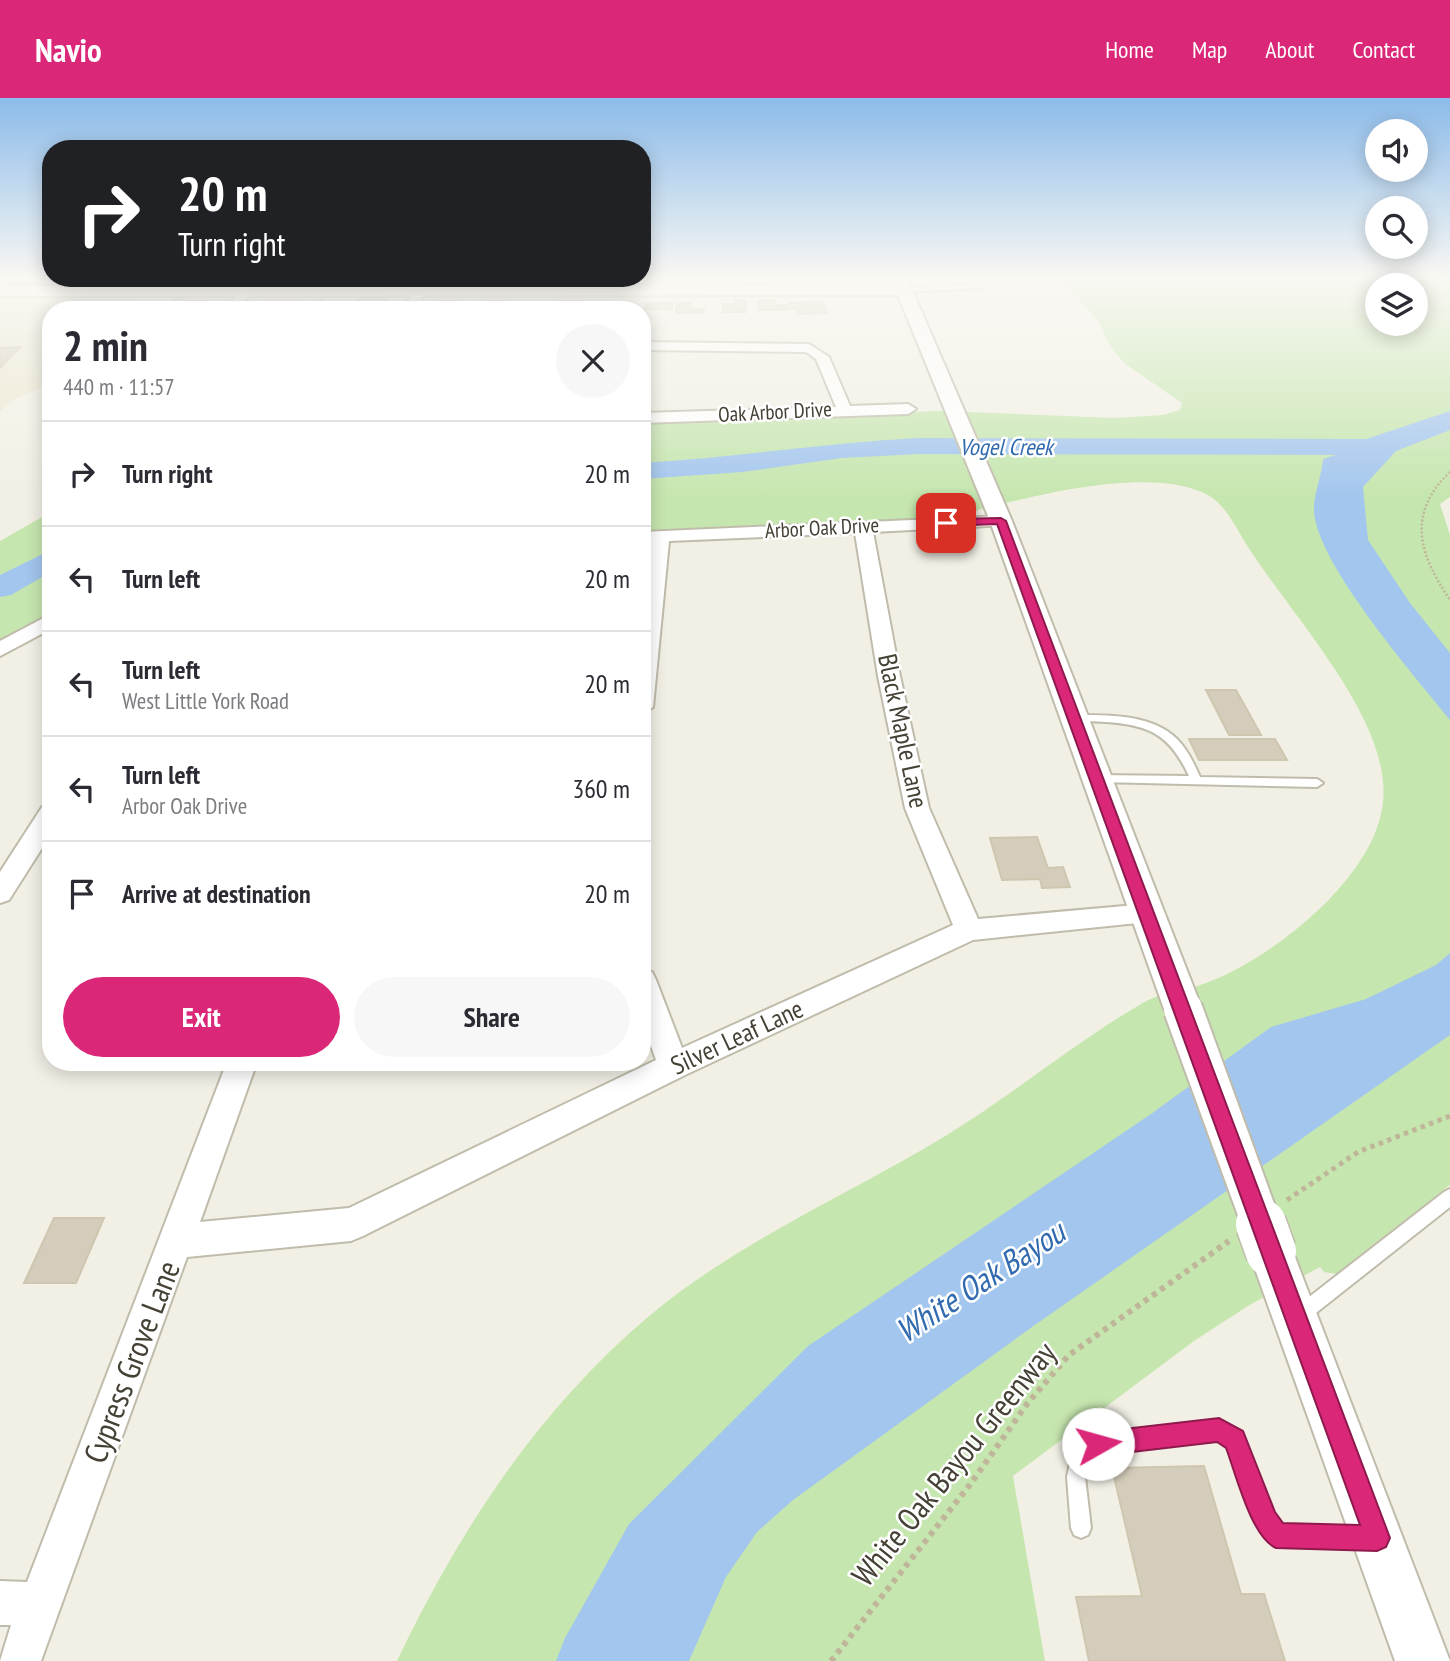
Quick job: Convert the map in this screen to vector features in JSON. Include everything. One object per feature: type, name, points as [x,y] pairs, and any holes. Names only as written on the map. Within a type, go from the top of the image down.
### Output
[{"type":"street","points":[[813,351],[822,357],[844,409]]},
{"type":"street","points":[[929,351],[1001,521],[1183,1009],[1254,1243],[1295,1318],[1377,1538],[1428,1655]]},
{"type":"street","name":"Oak Arbor Drive","points":[[651,418],[844,409],[908,409]]},
{"type":"street","name":"Arbor Oak Drive","points":[[651,537],[863,525],[1001,521]]},
{"type":"street","name":"Black Maple Lane","points":[[863,525],[889,676],[917,808],[969,930]]},
{"type":"street","points":[[0,650],[42,625]]},
{"type":"street","points":[[0,893],[42,828]]},
{"type":"street","name":"Silver Leaf Lane","points":[[178,1241],[351,1224],[674,1066],[969,930],[1147,914]]},
{"type":"street","points":[[651,1004],[674,1066]]},
{"type":"street","name":"Cypress Grove Lane","points":[[19,1661],[20,1604],[178,1241],[239,1071]]},
{"type":"lane","points":[[1076,718],[1125,721],[1166,736],[1180,748],[1195,780]]},
{"type":"lane","points":[[1098,778],[1318,783]]},
{"type":"lane","points":[[1295,1318],[1450,1197]]},
{"type":"lane","points":[[1081,1528],[1076,1477],[1080,1455],[1098,1444],[1219,1430],[1235,1440],[1265,1520],[1276,1535],[1377,1538]]},
{"type":"path","points":[[1450,472],[1430,491],[1420,515],[1419,530],[1428,565],[1450,600]]},
{"type":"path","points":[[1283,1203],[1358,1152],[1450,1116]]},
{"type":"path","name":"White Oak Bayou Greenway","points":[[831,1661],[972,1482],[1027,1404],[1069,1355],[1254,1243]]},
{"type":"shaded area","points":[[0,351],[42,351],[42,387],[13,400],[0,411]]},
{"type":"green space","points":[[1114,351],[1450,351],[1450,497],[1440,504],[1450,535],[1450,1185],[1336,1274],[1324,1272],[1320,1267],[1251,1304],[1194,1341],[1013,1476],[1045,1661],[397,1661],[447,1566],[504,1476],[571,1392],[608,1353],[648,1317],[718,1265],[947,1135],[1141,1004],[1206,983],[1261,955],[1317,912],[1341,886],[1362,859],[1376,830],[1383,802],[1381,768],[1370,734],[1352,698],[1226,511],[1208,495],[1185,486],[1126,483],[1031,497],[978,510],[971,517],[651,531],[651,421],[941,411],[1115,418],[1163,415],[1180,410],[1182,403],[1124,363]]},
{"type":"green space","points":[[42,517],[42,619],[0,644],[0,541]]},
{"type":"water","points":[[1450,411],[1450,430],[1396,451],[1363,487],[1368,540],[1410,603],[1450,653],[1450,720],[1349,589],[1332,561],[1314,512],[1323,459],[1348,451],[1366,439]]},
{"type":"water","name":"White Oak Bayou","points":[[1450,953],[1450,1035],[1032,1327],[793,1500],[757,1532],[726,1577],[689,1661],[556,1661],[565,1638],[629,1524],[808,1346],[1151,1114],[1271,1027],[1366,999],[1436,965]]},
{"type":"building","points":[[0,351],[16,351],[0,368]]},
{"type":"building","points":[[1206,690],[1236,690],[1261,735],[1229,735]]},
{"type":"building","points":[[1189,739],[1275,739],[1287,760],[1199,760]]},
{"type":"building","points":[[1037,837],[1048,868],[1063,867],[1070,887],[1042,888],[1040,879],[1002,880],[990,838]]},
{"type":"building","points":[[54,1218],[104,1218],[76,1283],[24,1283]]},
{"type":"building","points":[[1204,1466],[1241,1594],[1264,1594],[1285,1661],[1089,1661],[1076,1597],[1142,1596],[1112,1468]]},
{"type":"waterway","name":"Vogel Creek","points":[[651,470],[742,464],[842,450],[919,446],[1371,447]]},
{"type":"waterway","name":"Vogel Creek","points":[[0,588],[42,564]]},
{"type":"route","points":[[946,523],[1001,521],[1377,1538],[1276,1535],[1265,1520],[1235,1440],[1219,1430],[1098,1444]]}]
